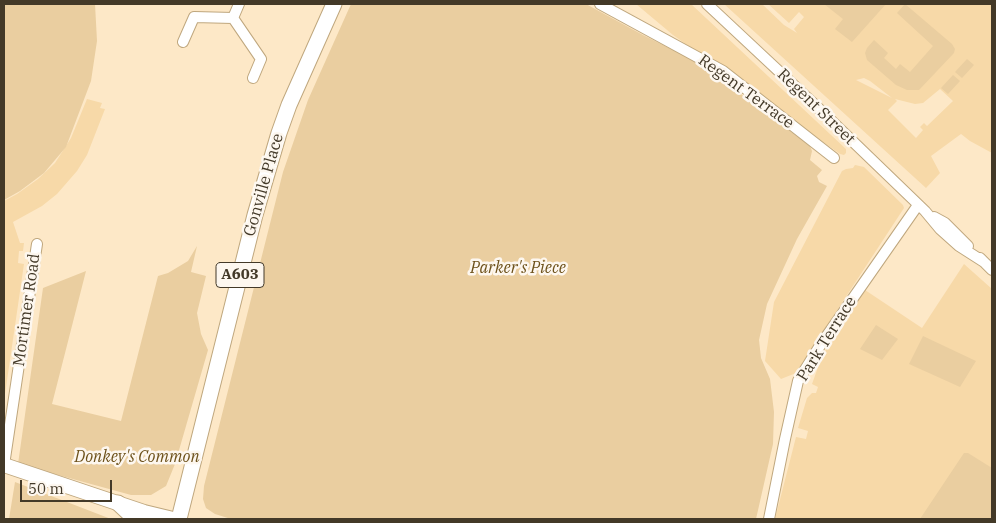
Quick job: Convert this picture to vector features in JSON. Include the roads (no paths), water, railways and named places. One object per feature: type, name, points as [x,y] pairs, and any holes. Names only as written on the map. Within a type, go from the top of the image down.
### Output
[{"type":"main road","name":"Gonville Place","points":[[179,519],[254,215],[288,105],[334,4]]},
{"type":"main road","points":[[118,502],[136,519]]},
{"type":"street","points":[[233,18],[240,4]]},
{"type":"street","name":"Regent Terrace","points":[[600,4],[723,71],[834,158]]},
{"type":"street","name":"Regent Street","points":[[707,4],[816,106],[921,208],[940,229],[959,246],[984,262],[992,270]]},
{"type":"street","points":[[183,42],[194,17],[233,18]]},
{"type":"street","points":[[233,18],[261,58],[253,78]]},
{"type":"street","name":"Park Terrace","points":[[769,519],[798,382],[821,344],[921,208]]},
{"type":"street","name":"Mortimer Road","points":[[4,465],[37,244]]},
{"type":"street","points":[[4,465],[144,512],[173,519]]},
{"type":"park label","name":"Parker's Piece","points":[[518,268]]},
{"type":"park label","name":"Donkey's Common","points":[[137,457]]}]
